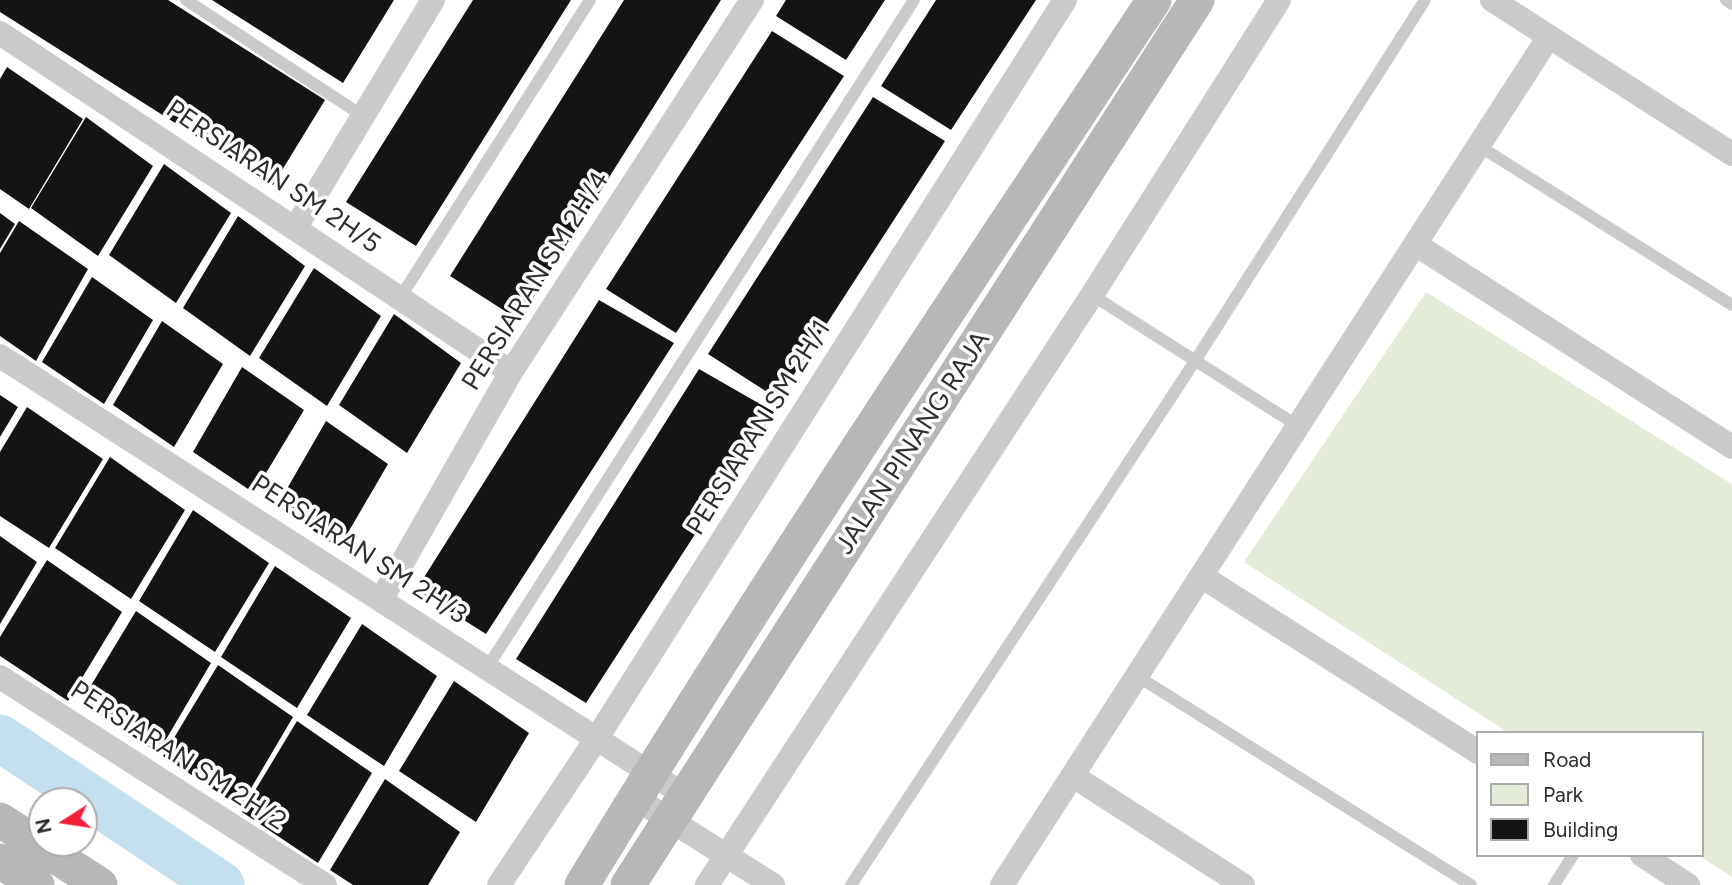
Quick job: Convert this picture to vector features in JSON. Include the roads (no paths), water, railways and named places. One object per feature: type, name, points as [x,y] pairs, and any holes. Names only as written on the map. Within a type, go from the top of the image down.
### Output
[{"type":"main road","points":[[582,885],[643,784],[949,310],[1154,0]]},
{"type":"main road","name":"JALAN PINANG RAJA","points":[[628,885],[1198,0]]},
{"type":"main road","points":[[0,820],[100,885]]},
{"type":"main road","points":[[0,861],[37,885]]},
{"type":"street","points":[[296,227],[433,0]]},
{"type":"street","name":"PERSIARAN SM 2H/4","points":[[381,600],[511,373],[751,0]]},
{"type":"street","name":"PERSIARAN SM 2H/1","points":[[499,885],[597,738],[1065,0]]},
{"type":"street","points":[[707,885],[1092,295],[1279,0]]},
{"type":"street","points":[[1492,0],[1732,154]]},
{"type":"street","name":"PERSIARAN SM 2H/5","points":[[0,33],[296,227],[511,373]]},
{"type":"street","points":[[1002,885],[1548,38]]},
{"type":"street","points":[[1415,244],[1732,447]]},
{"type":"street","name":"PERSIARAN SM 2H/3","points":[[0,356],[597,738],[643,784],[678,808],[726,855],[773,885]]},
{"type":"street","points":[[1201,576],[1476,750]]},
{"type":"street","name":"PERSIARAN SM 2H/2","points":[[0,677],[325,885]]},
{"type":"street","points":[[1073,776],[1243,885]]},
{"type":"street","points":[[1645,857],[1688,885]]},
{"type":"lane","points":[[186,0],[363,116]]},
{"type":"lane","points":[[400,298],[590,0]]},
{"type":"lane","points":[[487,668],[914,0]]},
{"type":"lane","points":[[851,885],[1195,361],[1425,0]]},
{"type":"lane","points":[[1726,0],[1732,4]]},
{"type":"lane","points":[[1479,146],[1732,305]]},
{"type":"lane","points":[[1092,295],[1298,426]]},
{"type":"lane","points":[[1137,676],[1471,885]]},
{"type":"lane","points":[[1554,885],[1572,857]]},
{"type":"waterway","points":[[0,738],[221,885]]}]
